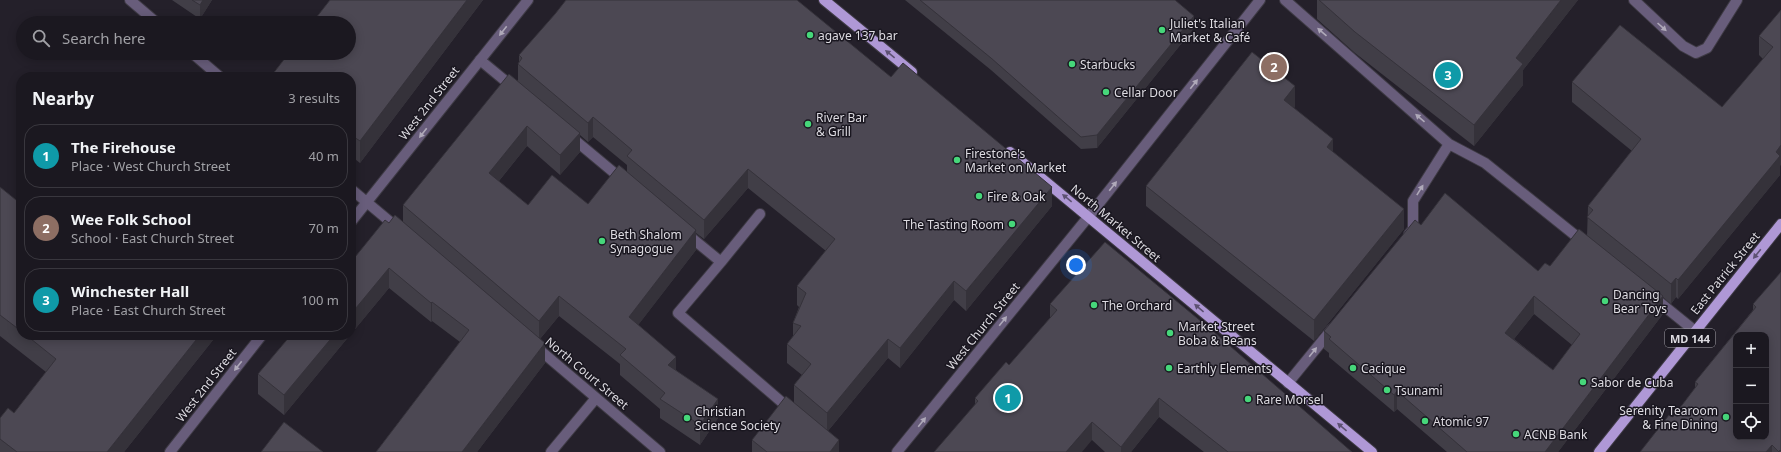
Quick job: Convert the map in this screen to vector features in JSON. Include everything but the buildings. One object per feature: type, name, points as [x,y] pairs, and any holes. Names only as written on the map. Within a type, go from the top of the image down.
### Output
[{"type":"main road","points":[[824,0],[922,80]]},
{"type":"main road","name":"North Market Street","points":[[1001,145],[1089,216],[1372,452]]},
{"type":"main road","name":"East Patrick Street","points":[[1600,452],[1781,224]]},
{"type":"street","points":[[130,0],[149,16]]},
{"type":"street","name":"West 2nd Street","points":[[356,216],[528,0]]},
{"type":"street","name":"West Church Street","points":[[897,452],[1089,216],[1260,0]]},
{"type":"street","points":[[1285,0],[1449,144],[1485,163],[1596,252]]},
{"type":"street","points":[[1634,0],[1683,46],[1696,52],[1707,48],[1737,0]]},
{"type":"street","points":[[200,60],[214,72]]},
{"type":"street","points":[[480,60],[522,95]]},
{"type":"street","points":[[564,131],[630,186]]},
{"type":"street","points":[[1403,241],[1413,228],[1413,201],[1449,144]]},
{"type":"street","points":[[356,193],[408,237]]},
{"type":"street","points":[[760,214],[678,313],[798,416]]},
{"type":"street","points":[[679,227],[721,262]]},
{"type":"street","points":[[1646,292],[1695,331]]},
{"type":"street","points":[[1288,383],[1338,321]]},
{"type":"street","name":"West 2nd Street","points":[[170,452],[258,340]]},
{"type":"street","name":"North Court Street","points":[[529,341],[660,452]]},
{"type":"street","points":[[551,452],[596,398]]},
{"type":"place","name":"Juliet's Italian Market & Café","points":[[1162,30]]},
{"type":"place","name":"agave 137 bar","points":[[810,35]]},
{"type":"place","name":"Starbucks","points":[[1072,64]]},
{"type":"place","name":"Wee Folk School","points":[[1274,67]]},
{"type":"place","name":"Winchester Hall","points":[[1448,75]]},
{"type":"place","name":"Cellar Door","points":[[1106,92]]},
{"type":"place","name":"River Bar & Grill","points":[[808,124]]},
{"type":"place","name":"Firestone's Market on Market","points":[[957,160]]},
{"type":"place","name":"Fire & Oak","points":[[979,196]]},
{"type":"place","name":"The Tasting Room","points":[[1012,224]]},
{"type":"place","name":"Beth Shalom Synagogue","points":[[602,241]]},
{"type":"place","name":"Dancing Bear Toys","points":[[1605,301]]},
{"type":"place","name":"The Orchard","points":[[1094,305]]},
{"type":"place","name":"Market Street Boba & Beans","points":[[1170,333]]},
{"type":"place","name":"Earthly Elements","points":[[1169,368]]},
{"type":"place","name":"Cacique","points":[[1353,368]]},
{"type":"place","name":"Sabor de Cuba","points":[[1583,382]]},
{"type":"place","name":"Tsunami","points":[[1387,390]]},
{"type":"place","name":"The Firehouse","points":[[1008,398]]},
{"type":"place","name":"Rare Morsel","points":[[1248,399]]},
{"type":"place","name":"Serenity Tearoom & Fine Dining","points":[[1726,417]]},
{"type":"place","name":"Christian Science Society","points":[[687,418]]},
{"type":"place","name":"Atomic 97","points":[[1425,421]]},
{"type":"place","name":"ACNB Bank","points":[[1516,434]]}]
